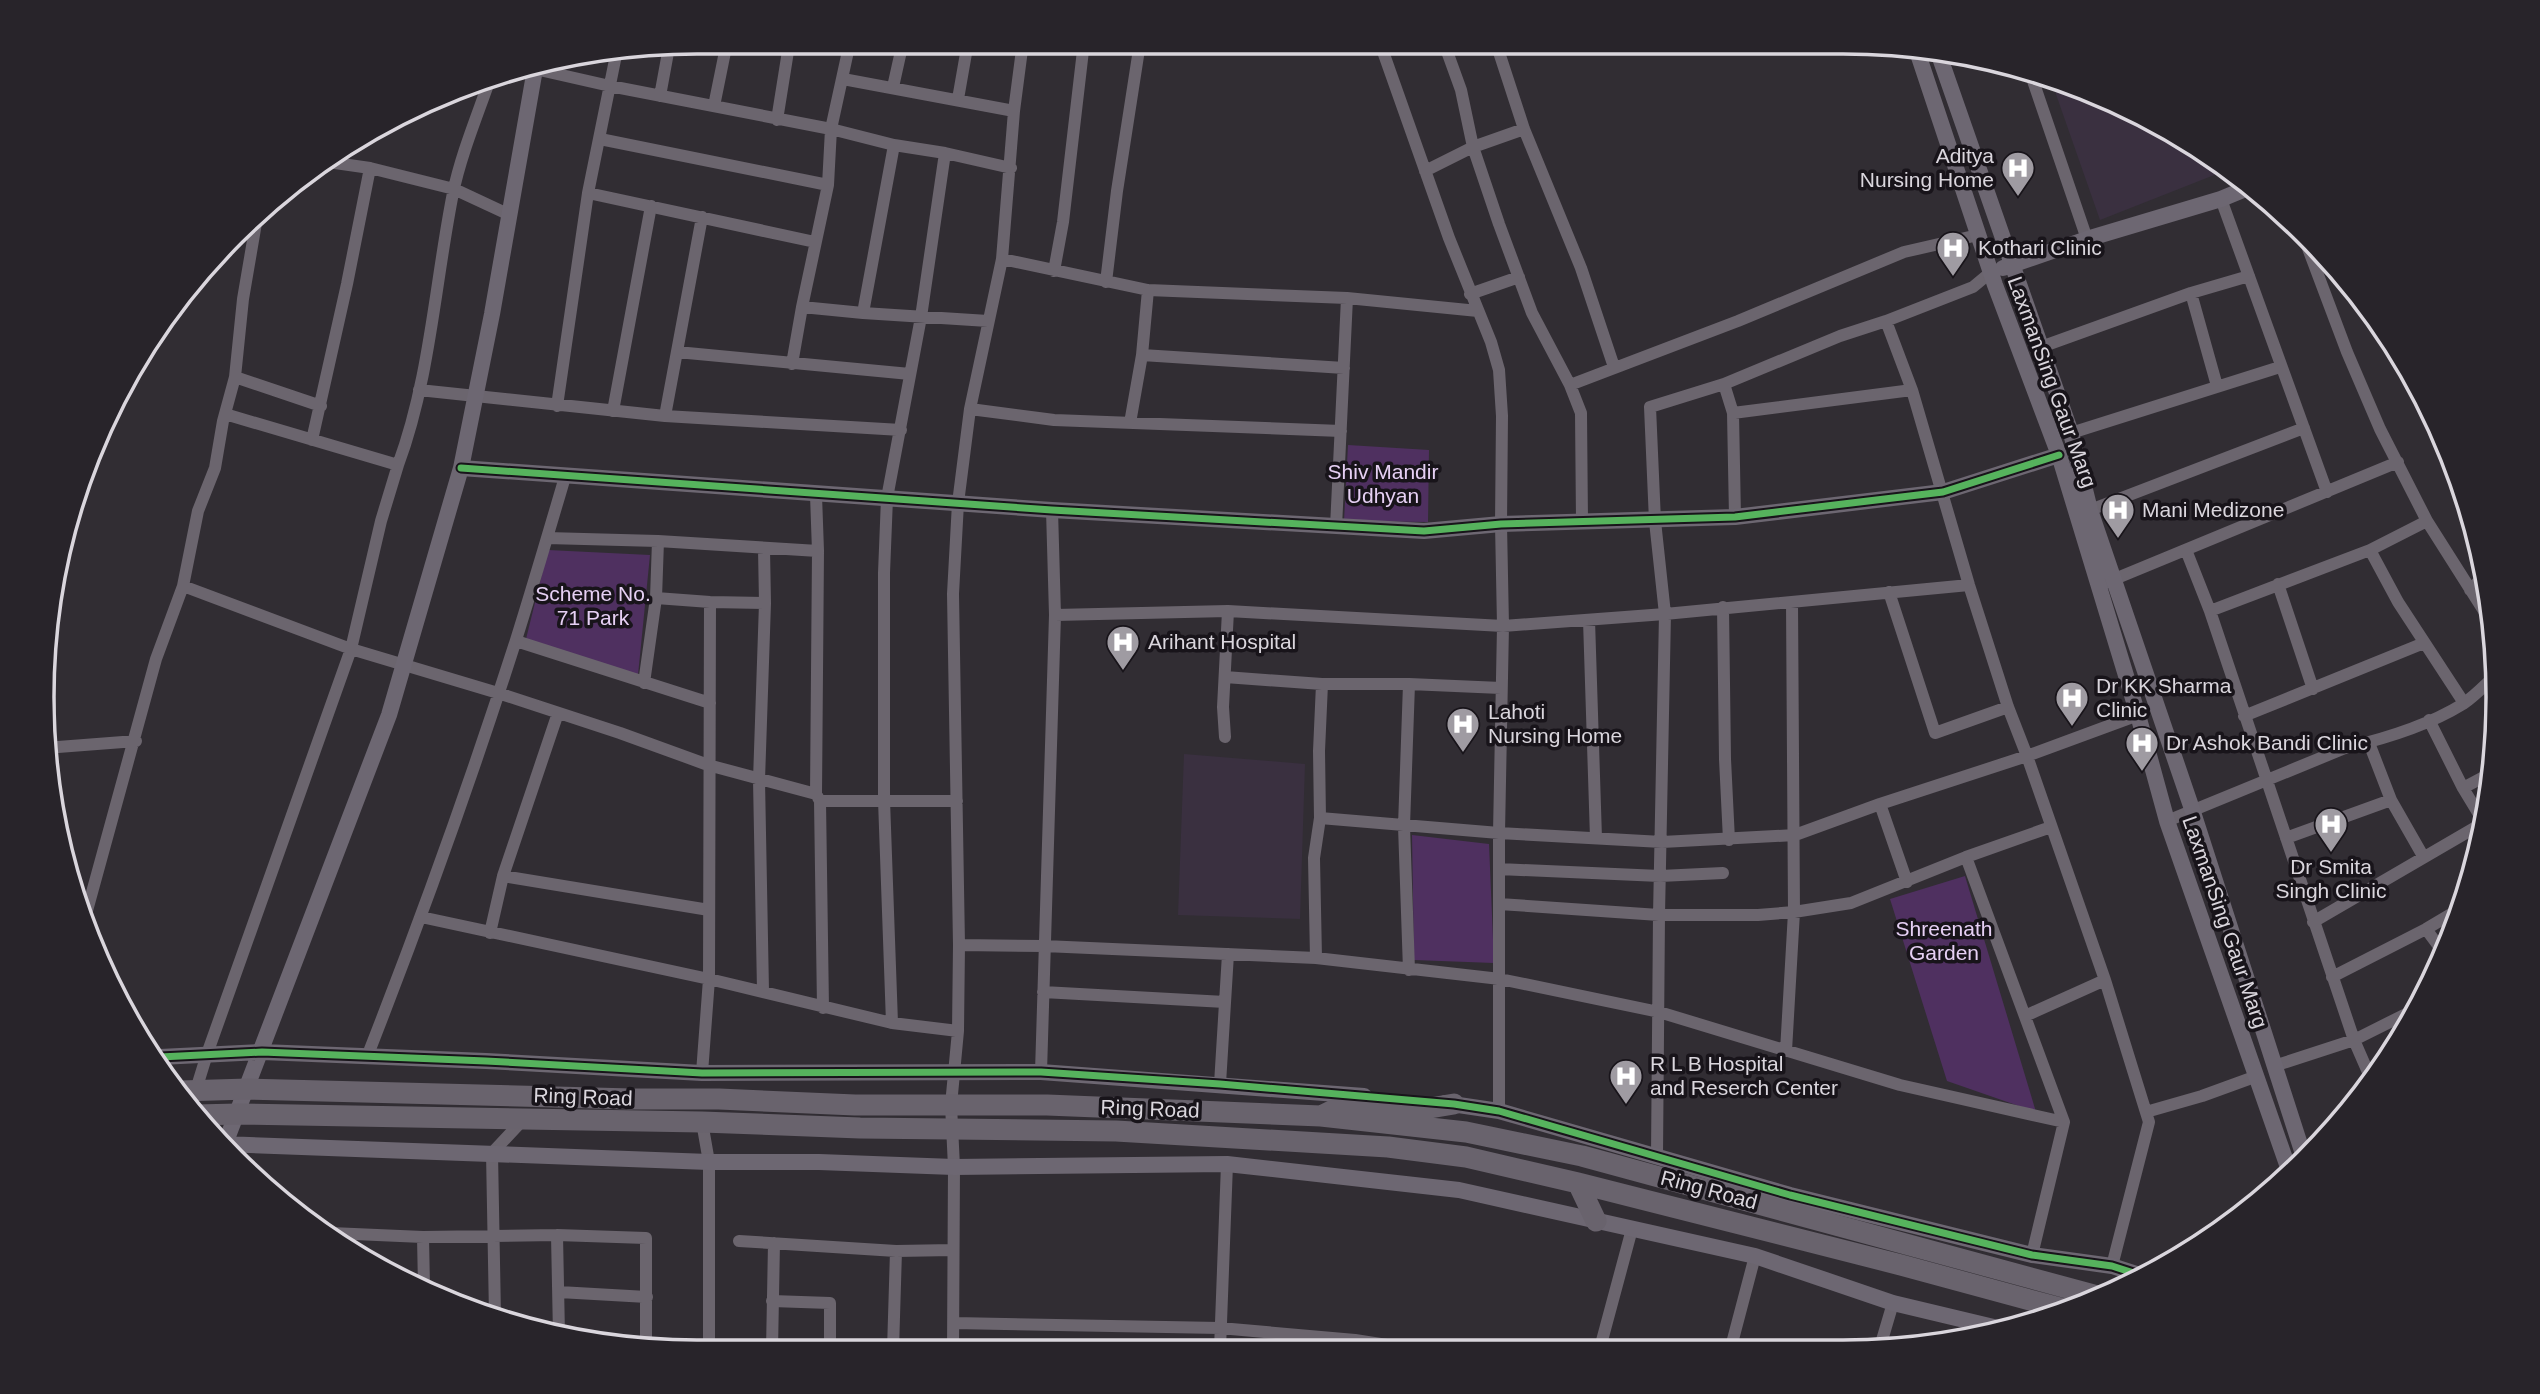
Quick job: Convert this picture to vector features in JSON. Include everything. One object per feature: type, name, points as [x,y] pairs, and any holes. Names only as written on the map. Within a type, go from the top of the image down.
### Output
[{"type":"highway","name":"Ring Road","points":[[193,1096],[248,1089],[1047,1105],[1321,1116],[1488,1136],[1583,1156],[2085,1293]]},
{"type":"highway","points":[[1321,1116],[1348,1103],[1418,1111],[1454,1104]]},
{"type":"highway","name":"Ring Road","points":[[209,1115],[1116,1131],[1388,1147],[1466,1157],[1578,1183],[2051,1306]]},
{"type":"highway","points":[[1578,1183],[1596,1221]]},
{"type":"street","points":[[713,106],[724,54]]},
{"type":"street","points":[[778,120],[792,54]]},
{"type":"street","points":[[792,363],[828,185],[831,129],[848,54]]},
{"type":"street","points":[[893,87],[900,54]]},
{"type":"street","points":[[958,99],[966,54]]},
{"type":"street","points":[[953,1340],[954,1167],[951,1105],[958,1031],[959,945],[953,594],[958,503],[971,409],[1002,259],[1021,54]]},
{"type":"street","points":[[1054,271],[1063,222],[1083,54]]},
{"type":"street","points":[[1106,282],[1116,191],[1138,54]]},
{"type":"street","points":[[1384,54],[1499,370],[1502,416],[1503,626],[1499,833],[1499,1111]]},
{"type":"street","points":[[1448,54],[1461,89],[1473,147],[1519,277],[1536,322],[1570,385],[1581,413],[1582,521]]},
{"type":"street","points":[[1500,54],[1524,129],[1581,268],[1614,367]]},
{"type":"street","points":[[660,96],[667,55]]},
{"type":"street","name":"LaxmanSing Gaur Marg","points":[[1920,59],[1991,272],[2192,809],[2301,1147]]},
{"type":"street","points":[[557,406],[588,193],[615,60]]},
{"type":"street","name":"LaxmanSing Gaur Marg","points":[[1942,63],[2071,433],[2138,715],[2167,821],[2286,1162]]},
{"type":"street","points":[[549,72],[1011,168]]},
{"type":"street","points":[[228,1135],[389,715],[461,468],[534,75]]},
{"type":"street","points":[[843,79],[1014,111]]},
{"type":"street","points":[[2034,83],[2087,239]]},
{"type":"street","points":[[191,1092],[207,1054],[351,649],[381,521],[410,432],[454,189],[487,89]]},
{"type":"street","points":[[1425,171],[1473,147],[1524,129]]},
{"type":"street","points":[[600,139],[828,185]]},
{"type":"street","points":[[863,313],[894,145]]},
{"type":"street","points":[[892,1023],[884,800],[884,573],[887,498],[922,317],[945,153]]},
{"type":"street","points":[[339,164],[370,168],[454,189],[510,215]]},
{"type":"street","points":[[312,440],[370,168]]},
{"type":"street","points":[[1657,1156],[1665,614],[1655,521],[1650,407],[1724,384],[1840,336],[1973,287],[1991,272],[2239,191]]},
{"type":"street","points":[[588,193],[815,242]]},
{"type":"street","points":[[2221,199],[2327,492]]},
{"type":"street","points":[[613,411],[651,206]]},
{"type":"street","points":[[665,416],[702,217]]},
{"type":"street","points":[[1570,385],[1750,317],[1904,252],[1978,235]]},
{"type":"street","points":[[89,906],[136,741],[156,659],[183,586],[198,511],[215,468],[234,377],[247,239]]},
{"type":"street","points":[[1002,259],[1148,290],[1347,298],[1478,311]]},
{"type":"street","points":[[2319,266],[2352,365],[2380,429],[2427,521],[2478,603]]},
{"type":"street","points":[[2041,347],[2191,293],[2249,276]]},
{"type":"street","points":[[1470,294],[1519,277]]},
{"type":"street","points":[[1130,423],[1142,355],[1148,290]]},
{"type":"street","points":[[2191,293],[2217,386]]},
{"type":"street","points":[[1336,527],[1347,298]]},
{"type":"street","points":[[802,307],[988,321]]},
{"type":"street","points":[[1886,321],[1912,390],[2008,707],[2028,756],[2105,980],[2149,1122],[2112,1265]]},
{"type":"street","points":[[677,352],[910,374]]},
{"type":"street","points":[[1142,355],[1344,368]]},
{"type":"street","points":[[2071,433],[2280,367]]},
{"type":"street","points":[[234,377],[321,406]]},
{"type":"street","points":[[1724,384],[1733,413],[1735,517]]},
{"type":"street","points":[[419,390],[665,416],[901,430]]},
{"type":"street","points":[[1733,413],[1912,390]]},
{"type":"street","points":[[971,409],[1054,420],[1341,431]]},
{"type":"street","points":[[225,414],[398,465]]},
{"type":"street","points":[[2090,510],[2304,429]]},
{"type":"street","points":[[461,468],[816,495],[1424,530],[1501,524],[1735,517],[1943,492],[2059,455]]},
{"type":"street","points":[[2106,583],[2398,462]]},
{"type":"street","points":[[367,1057],[422,917],[516,641],[565,477]]},
{"type":"street","points":[[816,495],[818,797],[823,1008]]},
{"type":"street","points":[[1041,1072],[1055,615],[1052,510]]},
{"type":"street","points":[[2210,611],[2370,550],[2427,521]]},
{"type":"street","points":[[547,538],[658,541],[818,551]]},
{"type":"street","points":[[644,683],[656,598],[658,541]]},
{"type":"street","points":[[763,991],[759,780],[765,603],[764,549]]},
{"type":"street","points":[[2186,550],[2210,611],[2264,779],[2354,1040],[2367,1069]]},
{"type":"street","points":[[2370,550],[2424,643],[2464,703]]},
{"type":"street","points":[[2278,584],[2313,689]]},
{"type":"street","points":[[1055,615],[1228,611],[1503,626],[1792,603],[1969,585]]},
{"type":"street","points":[[2470,590],[2475,585]]},
{"type":"street","points":[[183,586],[351,649],[498,693],[708,765],[818,797],[957,802]]},
{"type":"street","points":[[1889,592],[1935,733],[2008,707]]},
{"type":"street","points":[[656,598],[765,603]]},
{"type":"street","points":[[702,1073],[709,979],[710,602]]},
{"type":"street","points":[[1786,1051],[1794,912],[1792,603]]},
{"type":"street","points":[[1723,607],[1729,840]]},
{"type":"street","points":[[1224,737],[1228,611]]},
{"type":"street","points":[[1590,620],[1595,838]]},
{"type":"street","points":[[516,641],[709,703]]},
{"type":"street","points":[[2244,716],[2424,643]]},
{"type":"street","points":[[1225,677],[1322,684],[1501,688]]},
{"type":"street","points":[[1316,958],[1314,858],[1320,818],[1322,684]]},
{"type":"street","points":[[1409,684],[1404,826],[1409,970]]},
{"type":"street","points":[[2167,821],[2264,779],[2429,720],[2464,703],[2485,684]]},
{"type":"street","points":[[490,933],[503,876],[558,713]]},
{"type":"street","points":[[1320,818],[1499,833],[1662,842],[1795,835],[2028,756],[2138,715]]},
{"type":"street","points":[[2429,720],[2475,809]]},
{"type":"street","points":[[57,747],[136,741]]},
{"type":"street","points":[[2369,743],[2390,800],[2423,856]]},
{"type":"street","points":[[2463,788],[2480,779]]},
{"type":"street","points":[[2286,838],[2390,800]]},
{"type":"street","points":[[1880,804],[1907,883]]},
{"type":"street","points":[[1499,904],[1659,915],[1758,915],[1794,912],[1851,903],[1907,883],[1966,857],[2051,827]]},
{"type":"street","points":[[2313,922],[2472,828]]},
{"type":"street","points":[[1966,857],[2064,1122],[2032,1255]]},
{"type":"street","points":[[1499,869],[1660,876],[1723,873]]},
{"type":"street","points":[[503,876],[709,910]]},
{"type":"street","points":[[2332,977],[2447,916]]},
{"type":"street","points":[[422,917],[763,991],[892,1023],[958,1031]]},
{"type":"street","points":[[2426,929],[2437,944]]},
{"type":"street","points":[[959,945],[1316,958],[1500,979],[1659,1012],[1900,1085],[2064,1122]]},
{"type":"street","points":[[1220,1084],[1228,954]]},
{"type":"street","points":[[2025,1016],[2105,980]]},
{"type":"street","points":[[1044,992],[1225,1002]]},
{"type":"street","points":[[2274,1066],[2354,1040],[2399,1019]]},
{"type":"street","points":[[165,1057],[262,1052],[702,1073],[1041,1072],[1454,1104],[1499,1111],[1790,1195],[2032,1255],[2112,1265],[2130,1271]]},
{"type":"street","points":[[2146,1112],[2203,1096],[2257,1076]]},
{"type":"street","points":[[495,1307],[492,1153],[522,1121]]},
{"type":"street","points":[[702,1122],[709,1161],[709,1340]]},
{"type":"street","points":[[237,1144],[954,1167],[1227,1164],[1459,1190],[1755,1256],[1893,1303],[1981,1324]]},
{"type":"street","points":[[1220,1340],[1227,1164]]},
{"type":"street","points":[[1602,1340],[1632,1229]]},
{"type":"street","points":[[344,1234],[424,1237],[557,1235],[646,1238],[646,1337]]},
{"type":"street","points":[[557,1235],[559,1324]]},
{"type":"street","points":[[424,1237],[424,1278]]},
{"type":"street","points":[[739,1241],[896,1251],[953,1250]]},
{"type":"street","points":[[772,1340],[774,1242]]},
{"type":"street","points":[[893,1340],[896,1251]]},
{"type":"street","points":[[1733,1340],[1755,1256]]},
{"type":"street","points":[[559,1292],[647,1297]]},
{"type":"street","points":[[772,1301],[831,1303],[830,1340]]},
{"type":"street","points":[[1883,1338],[1893,1303]]},
{"type":"street","points":[[954,1323],[1220,1328],[1320,1340]]},
{"type":"shaded area","points":[[2054,90],[2089,103],[2164,140],[2216,174],[2100,220]]},
{"type":"shaded area","points":[[1184,754],[1305,764],[1300,919],[1178,915]]},
{"type":"green space","name":"Shiv Mandir Udhyan","points":[[1348,445],[1429,450],[1428,522],[1344,521]]},
{"type":"green space","name":"Scheme No. 71 Park","points":[[548,550],[650,555],[638,675],[526,639]]},
{"type":"green space","points":[[1412,835],[1489,844],[1494,963],[1414,960]]},
{"type":"green space","name":"Shreenath Garden","points":[[1965,876],[2036,1112],[1947,1081],[1890,899]]},
{"type":"cycle path","points":[[461,468],[1052,510],[1424,531],[1501,524],[1735,517],[1943,492],[2059,455]]},
{"type":"cycle path","points":[[165,1057],[262,1052],[702,1073],[1041,1072],[1454,1104],[1499,1111],[1790,1195],[2032,1255],[2112,1266],[2130,1272]]},
{"type":"place","name":"Aditya Nursing Home","points":[[2018,198]]},
{"type":"place","name":"Kothari Clinic","points":[[1953,278]]},
{"type":"place","name":"Mani Medizone","points":[[2118,540]]},
{"type":"place","name":"Arihant Hospital","points":[[1123,672]]},
{"type":"place","name":"Dr KK Sharma Clinic","points":[[2072,728]]},
{"type":"place","name":"Lahoti Nursing Home","points":[[1463,754]]},
{"type":"place","name":"Dr Ashok Bandi Clinic","points":[[2142,773]]},
{"type":"place","name":"Dr Smita Singh Clinic","points":[[2331,854]]},
{"type":"place","name":"R L B Hospital and Reserch Center","points":[[1626,1106]]}]
